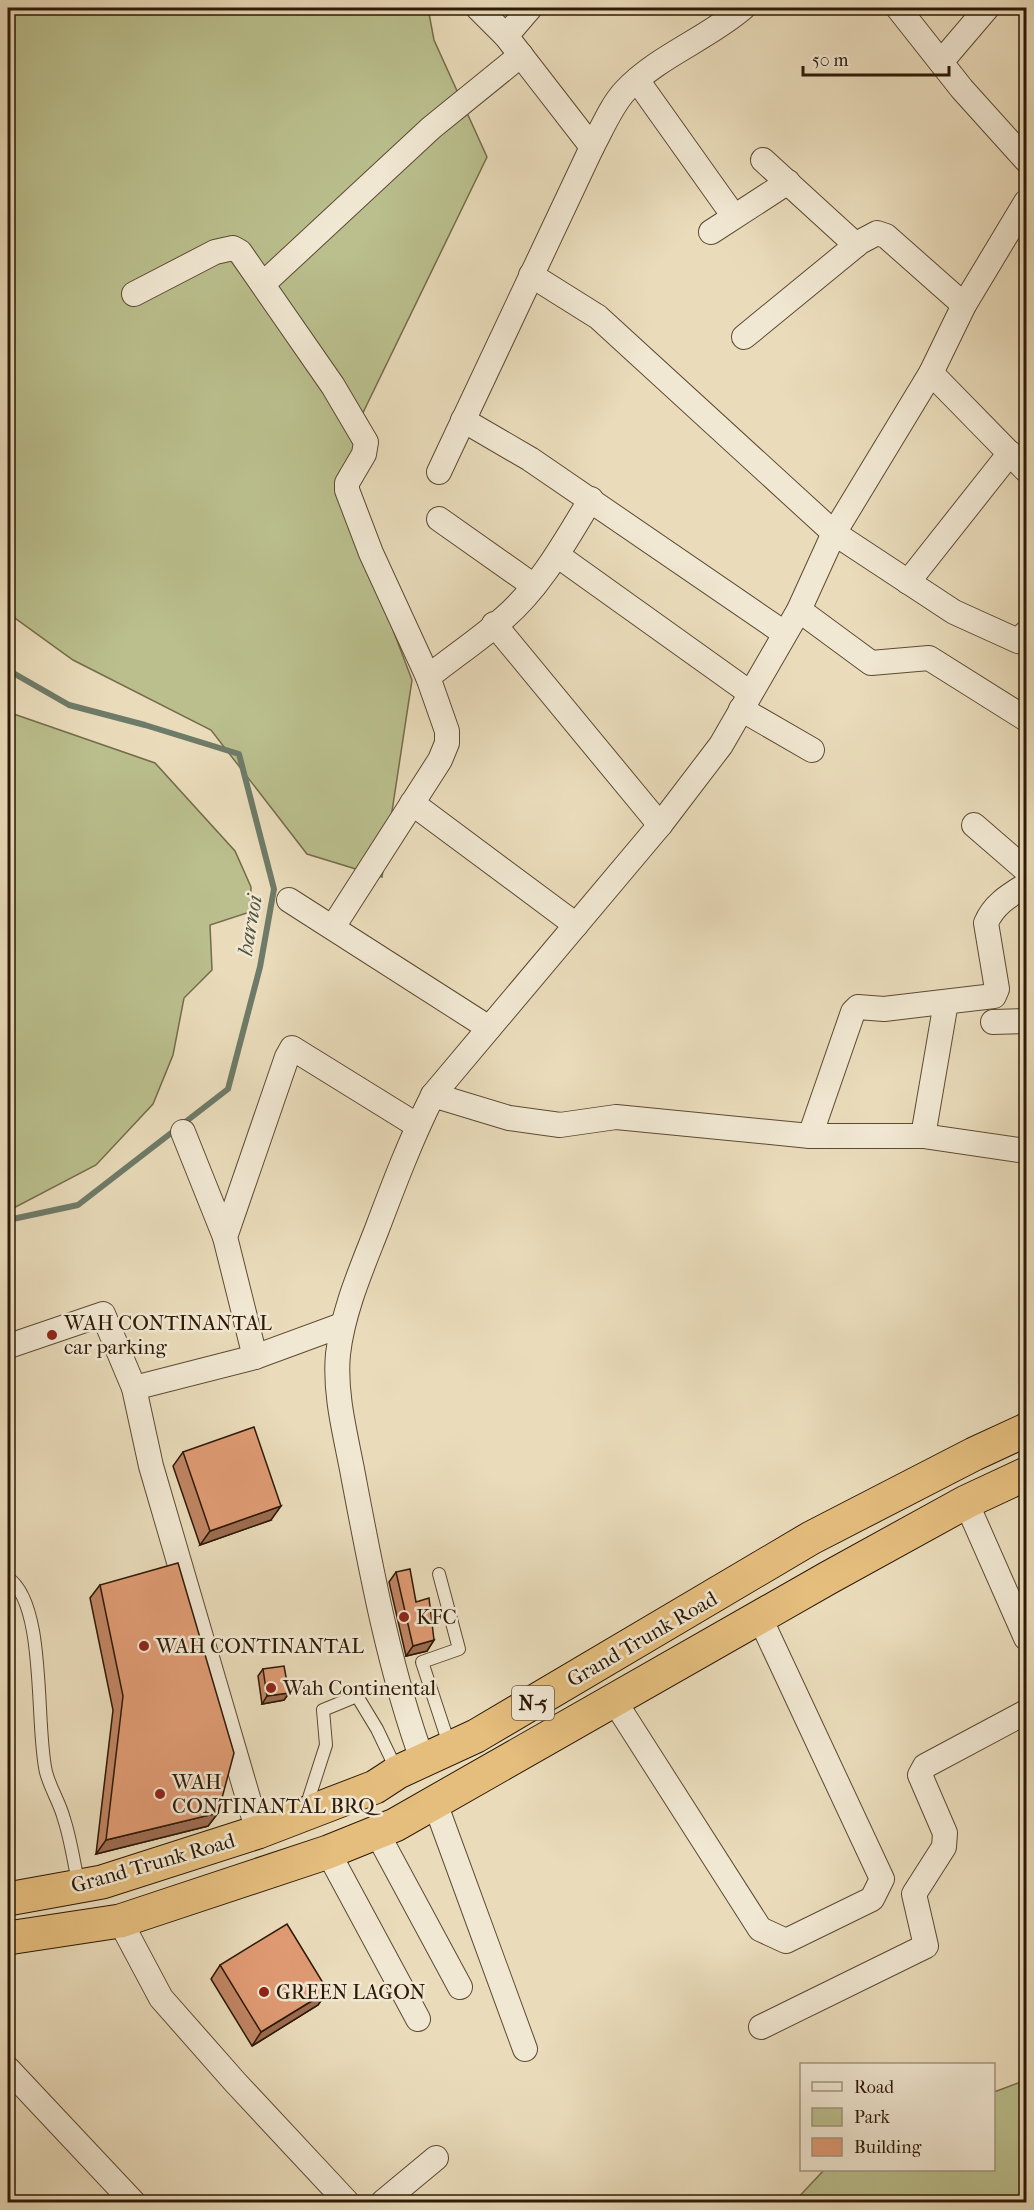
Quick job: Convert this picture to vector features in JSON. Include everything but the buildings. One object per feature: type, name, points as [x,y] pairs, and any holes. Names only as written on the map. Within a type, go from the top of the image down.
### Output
[{"type":"highway","name":"Grand Trunk Road","points":[[8,1899],[79,1887],[258,1832],[304,1815],[412,1767],[686,1615],[811,1538],[974,1454],[1026,1430]]},
{"type":"highway","name":"Grand Trunk Road","points":[[8,1938],[120,1921],[328,1852],[386,1829],[615,1702],[966,1502],[1026,1474]]},
{"type":"highway","points":[[386,1829],[412,1767]]},
{"type":"street","points":[[478,8],[506,36],[592,147]]},
{"type":"street","points":[[506,36],[530,8]]},
{"type":"street","points":[[898,8],[941,62],[1026,160]]},
{"type":"street","points":[[941,62],[987,8]]},
{"type":"street","points":[[438,472],[592,147],[616,104],[637,80],[733,11]]},
{"type":"street","points":[[264,284],[431,129],[521,55]]},
{"type":"street","points":[[637,80],[733,215]]},
{"type":"street","points":[[763,160],[856,244]]},
{"type":"street","points":[[711,232],[733,215],[788,182]]},
{"type":"street","points":[[412,1767],[411,1727],[376,1597],[339,1398],[338,1357],[342,1325],[418,1126],[433,1095],[660,825],[721,745],[799,610],[834,533],[931,373],[964,305],[1026,202]]},
{"type":"street","points":[[744,337],[856,244],[877,233],[886,236],[964,305]]},
{"type":"street","points":[[134,294],[215,252],[233,248],[240,252],[333,386],[366,442],[364,454],[347,483],[347,490],[371,553],[428,677],[447,731],[447,743],[440,760],[333,927]]},
{"type":"street","points":[[531,275],[598,317],[834,533],[954,612],[1018,641],[1026,633]]},
{"type":"street","points":[[931,373],[1026,470]]},
{"type":"street","points":[[463,420],[530,459],[591,499],[784,633]]},
{"type":"street","points":[[908,582],[1010,453]]},
{"type":"street","points":[[428,677],[504,618],[534,586],[591,499]]},
{"type":"street","points":[[439,519],[534,586]]},
{"type":"street","points":[[556,555],[812,750]]},
{"type":"street","points":[[799,610],[871,663],[929,658],[1026,719]]},
{"type":"street","points":[[494,624],[607,764],[660,825]]},
{"type":"street","points":[[412,803],[576,925]]},
{"type":"street","points":[[974,825],[1026,870]]},
{"type":"street","points":[[810,1136],[853,1012],[858,1007],[884,1009],[994,996],[997,988],[986,922],[990,914],[1005,898],[1026,885]]},
{"type":"street","points":[[289,900],[489,1028]]},
{"type":"street","points":[[923,1136],[946,1002]]},
{"type":"street","points":[[993,1022],[1026,1021]]},
{"type":"street","points":[[225,1237],[286,1057],[292,1048],[418,1126]]},
{"type":"street","points":[[433,1095],[509,1118],[560,1125],[616,1117],[810,1136],[923,1136],[1026,1151]]},
{"type":"street","points":[[183,1132],[225,1237],[255,1357]]},
{"type":"street","points":[[9,1346],[103,1314],[134,1388],[151,1466],[258,1832]]},
{"type":"street","points":[[134,1388],[255,1357],[342,1325]]},
{"type":"street","points":[[966,1502],[1026,1638]]},
{"type":"street","points":[[615,1702],[760,1929],[786,1941],[872,1899],[882,1879],[760,1618]]},
{"type":"street","points":[[760,2027],[926,1946],[914,1894],[944,1846],[945,1833],[920,1775],[926,1766],[1026,1712]]},
{"type":"street","points":[[435,1803],[525,2049]]},
{"type":"street","points":[[386,1829],[460,1988]]},
{"type":"street","points":[[328,1852],[418,2019]]},
{"type":"street","points":[[120,1921],[161,1998],[235,2082],[347,2202]]},
{"type":"street","points":[[8,2069],[133,2202]]},
{"type":"street","points":[[383,2202],[436,2158]]},
{"type":"lane","points":[[412,1767],[422,1662],[459,1649],[438,1574]]},
{"type":"lane","points":[[8,1578],[21,1593],[35,1634],[46,1772],[64,1818],[79,1887]]},
{"type":"lane","points":[[304,1815],[326,1745],[323,1710],[357,1696],[377,1729],[412,1767]]},
{"type":"green space","points":[[8,8],[428,8],[434,40],[487,157],[358,423],[356,532],[412,680],[382,877],[307,854],[211,730],[73,660],[8,613]]},
{"type":"green space","points":[[8,712],[155,763],[235,851],[251,887],[250,912],[210,925],[212,970],[184,998],[173,1055],[153,1104],[96,1165],[8,1211]]},
{"type":"green space","points":[[1026,2080],[1026,2202],[794,2202],[823,2171],[995,2171],[995,2092]]},
{"type":"waterway","name":"harnoi","points":[[8,670],[69,705],[145,725],[239,754],[274,889],[260,967],[228,1089],[78,1205],[8,1220]]},
{"type":"place","name":"WAH CONTINANTAL car parking","points":[[52,1335]]},
{"type":"place","name":"KFC","points":[[404,1617]]},
{"type":"place","name":"WAH CONTINANTAL","points":[[144,1646]]},
{"type":"place","name":"Wah Continental","points":[[271,1688]]},
{"type":"place","name":"WAH CONTINANTAL BRQ","points":[[160,1794]]},
{"type":"place","name":"GREEN LAGON","points":[[264,1992]]}]
